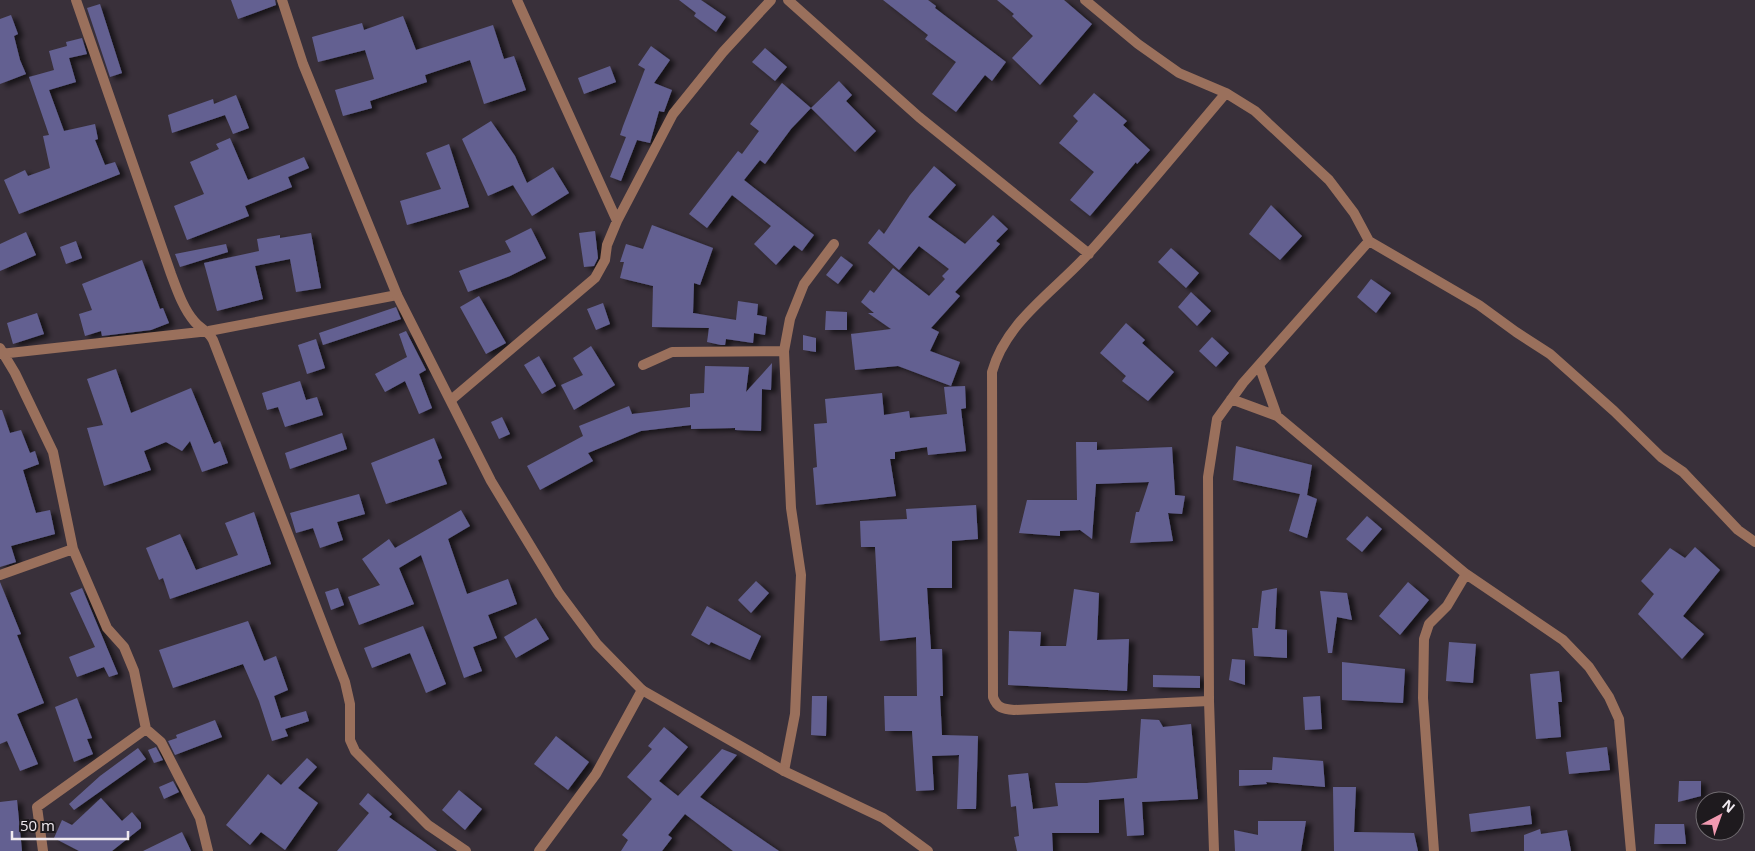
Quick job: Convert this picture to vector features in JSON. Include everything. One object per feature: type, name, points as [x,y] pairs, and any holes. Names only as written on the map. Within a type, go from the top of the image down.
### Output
[{"type":"street","points":[[76,0],[171,274],[186,310],[195,323],[209,331],[345,682],[350,704],[350,740],[355,751],[428,825],[466,851]]},
{"type":"street","points":[[282,0],[303,64],[396,295],[491,481],[559,593],[597,644],[642,690],[784,771],[883,818],[928,851]]},
{"type":"street","points":[[517,0],[617,221]]},
{"type":"street","points":[[450,400],[595,278],[605,260],[607,245],[617,221],[673,114],[723,52],[771,0]]},
{"type":"street","points":[[788,0],[919,117],[1089,254]]},
{"type":"street","points":[[1085,0],[1138,44],[1179,73],[1226,93],[1255,111],[1329,180],[1354,212],[1369,242],[1479,305],[1550,354],[1614,411],[1661,457],[1683,472],[1738,530],[1755,542]]},
{"type":"street","points":[[1209,701],[1014,710],[1002,709],[996,704],[993,697],[992,372],[997,355],[1021,321],[1089,254],[1226,93]]},
{"type":"street","points":[[1214,851],[1209,701],[1208,477],[1217,419],[1259,365],[1369,242]]},
{"type":"street","points":[[784,771],[795,714],[801,575],[791,508],[784,351],[790,319],[804,284],[834,244]]},
{"type":"street","points":[[208,851],[200,818],[161,742],[146,729],[134,671],[124,646],[107,628],[73,550],[52,452],[15,374],[1,352],[209,331],[396,295]]},
{"type":"street","points":[[643,364],[672,352],[784,351]]},
{"type":"street","points":[[1259,365],[1277,416]]},
{"type":"street","points":[[1231,399],[1277,416],[1466,574],[1563,640],[1589,667],[1609,697],[1619,719],[1631,851]]},
{"type":"street","points":[[0,575],[73,550]]},
{"type":"street","points":[[1434,851],[1423,698],[1424,638],[1429,624],[1446,606],[1466,574]]},
{"type":"street","points":[[539,851],[596,774],[642,690]]},
{"type":"street","points":[[43,851],[37,807],[146,729]]},
{"type":"building","points":[[231,0],[275,0],[276,5],[238,19]]},
{"type":"building","points":[[679,0],[701,0],[726,17],[716,32],[694,16],[696,13]]},
{"type":"building","points":[[883,0],[928,0],[936,6],[935,8],[1006,62],[992,81],[985,75],[956,112],[932,94],[956,62],[925,39],[928,35]]},
{"type":"building","points":[[997,0],[1064,0],[1092,24],[1040,85],[1012,58],[1033,36],[1012,16],[1014,14]]},
{"type":"building","points":[[100,4],[122,73],[110,77],[87,8]]},
{"type":"building","points":[[11,15],[18,34],[14,36],[20,60],[26,74],[0,84],[0,19]]},
{"type":"building","points":[[403,16],[416,50],[493,25],[504,59],[514,56],[526,90],[484,104],[470,60],[425,75],[427,82],[370,101],[372,108],[343,116],[335,90],[374,79],[365,50],[318,62],[312,37],[362,23],[364,30]]},
{"type":"building","points":[[82,38],[87,54],[69,58],[76,82],[49,90],[64,131],[95,124],[98,139],[95,140],[105,165],[115,162],[120,174],[19,214],[4,180],[25,170],[28,176],[50,168],[43,136],[49,135],[29,77],[54,70],[49,51],[67,46],[66,42]]},
{"type":"building","points":[[651,46],[670,60],[654,83],[672,90],[664,112],[659,111],[650,143],[637,140],[621,181],[610,177],[626,137],[620,135],[645,69],[638,65]]},
{"type":"building","points":[[765,48],[787,67],[775,81],[752,62]]},
{"type":"building","points":[[610,66],[616,82],[584,94],[578,78]]},
{"type":"building","points":[[839,81],[852,95],[846,101],[876,131],[855,152],[811,108]]},
{"type":"building","points":[[782,83],[811,108],[791,129],[765,164],[760,160],[744,180],[814,235],[802,251],[794,245],[776,265],[754,244],[771,226],[732,195],[707,228],[689,214],[738,151],[742,154],[759,131],[750,124]]},
{"type":"building","points":[[1094,93],[1127,121],[1123,125],[1150,150],[1137,164],[1136,162],[1090,216],[1070,200],[1094,172],[1059,143],[1078,121],[1073,116]]},
{"type":"building","points":[[236,95],[249,128],[233,134],[225,115],[172,133],[168,115],[213,99],[214,104]]},
{"type":"building","points":[[491,121],[515,156],[527,183],[553,167],[569,193],[532,216],[513,185],[488,196],[462,139]]},
{"type":"building","points":[[230,138],[248,180],[304,157],[309,168],[288,177],[292,187],[245,206],[249,216],[187,240],[174,206],[204,194],[190,162],[219,149],[216,144]]},
{"type":"building","points":[[449,144],[469,207],[407,225],[400,201],[441,189],[426,153]]},
{"type":"building","points":[[934,166],[956,185],[928,217],[965,244],[993,215],[1008,229],[996,241],[1000,244],[955,292],[960,296],[931,328],[939,332],[930,351],[960,362],[951,386],[898,366],[855,370],[851,334],[891,329],[868,313],[874,313],[861,302],[870,290],[874,293],[893,268],[929,296],[945,279],[942,276],[949,269],[919,246],[899,270],[868,243],[879,229],[884,234],[910,195]]},
{"type":"building","points":[[1271,205],[1302,236],[1280,260],[1249,234]]},
{"type":"building","points":[[652,225],[713,248],[700,285],[694,283],[693,313],[736,320],[738,301],[758,304],[757,315],[767,317],[765,335],[754,333],[753,343],[726,339],[725,345],[721,345],[707,342],[709,328],[652,327],[653,286],[620,278],[624,262],[620,262],[626,244],[643,249]]},
{"type":"building","points":[[531,228],[546,258],[510,276],[468,292],[459,271],[511,252],[505,241]]},
{"type":"building","points":[[595,231],[598,258],[594,266],[584,267],[579,233]]},
{"type":"building","points":[[26,232],[36,255],[0,271],[0,244]]},
{"type":"building","points":[[311,233],[321,288],[296,292],[290,259],[255,266],[263,299],[217,311],[204,263],[259,251],[257,239],[280,235],[280,238]]},
{"type":"building","points":[[76,241],[82,258],[66,264],[60,247]]},
{"type":"building","points":[[226,244],[228,252],[180,267],[175,254]]},
{"type":"building","points":[[1171,248],[1199,273],[1186,288],[1158,262]]},
{"type":"building","points":[[841,256],[853,265],[838,284],[826,275]]},
{"type":"building","points":[[142,260],[160,309],[163,308],[169,323],[151,330],[102,336],[101,331],[85,336],[79,314],[92,310],[82,284]]},
{"type":"building","points":[[1371,279],[1391,293],[1376,313],[1357,297]]},
{"type":"building","points":[[1191,292],[1211,311],[1197,326],[1178,307]]},
{"type":"building","points":[[479,296],[506,343],[486,354],[460,307]]},
{"type":"building","points":[[603,303],[610,324],[596,330],[587,309]]},
{"type":"building","points":[[396,307],[401,319],[323,345],[319,333]]},
{"type":"building","points":[[826,311],[847,312],[847,330],[825,330]]},
{"type":"building","points":[[37,313],[44,334],[13,344],[7,323]]},
{"type":"building","points":[[1126,323],[1145,340],[1142,343],[1174,372],[1148,401],[1122,381],[1126,376],[1100,353]]},
{"type":"building","points":[[406,331],[426,370],[419,374],[432,408],[419,414],[405,381],[385,392],[375,374],[407,357],[399,334]]},
{"type":"building","points":[[803,335],[816,338],[816,352],[803,350]]},
{"type":"building","points":[[1212,337],[1229,353],[1216,367],[1199,351]]},
{"type":"building","points":[[316,339],[325,368],[307,374],[298,345]]},
{"type":"building","points":[[591,346],[615,385],[574,410],[561,385],[583,375],[573,358]]},
{"type":"building","points":[[539,356],[556,386],[542,394],[524,365]]},
{"type":"building","points":[[772,363],[771,390],[762,389],[761,431],[735,430],[735,428],[691,429],[691,425],[641,431],[588,453],[593,461],[540,490],[527,466],[583,436],[579,426],[629,406],[632,414],[690,407],[690,394],[704,393],[705,366],[749,367],[746,392]]},
{"type":"building","points":[[116,369],[131,413],[191,388],[214,444],[220,441],[228,463],[202,472],[190,441],[182,451],[166,442],[144,451],[151,470],[104,486],[87,428],[103,425],[87,379]]},
{"type":"building","points":[[300,381],[306,400],[317,397],[323,415],[285,427],[278,407],[267,410],[262,393]]},
{"type":"building","points":[[965,386],[966,408],[961,409],[966,451],[928,455],[927,447],[895,452],[895,459],[890,459],[896,496],[816,505],[813,468],[817,467],[814,424],[827,423],[825,399],[882,393],[884,415],[909,411],[910,418],[947,414],[944,387]]},
{"type":"building","points":[[0,410],[2,410],[10,433],[21,430],[30,453],[35,451],[39,464],[23,470],[36,513],[50,510],[55,534],[11,546],[16,562],[0,567]]},
{"type":"building","points":[[502,417],[510,434],[499,439],[491,422]]},
{"type":"building","points":[[342,433],[347,449],[290,469],[285,453]]},
{"type":"building","points":[[434,438],[442,458],[438,460],[447,484],[386,504],[371,463]]},
{"type":"building","points":[[1076,442],[1097,442],[1097,450],[1172,447],[1175,495],[1185,496],[1182,514],[1168,513],[1173,541],[1130,543],[1136,512],[1139,512],[1149,482],[1096,484],[1092,539],[1080,530],[1060,531],[1060,536],[1019,533],[1027,500],[1077,500]]},
{"type":"building","points":[[1236,446],[1312,465],[1307,495],[1317,499],[1307,538],[1289,531],[1300,494],[1233,480]]},
{"type":"building","points":[[359,494],[365,514],[337,522],[343,540],[320,548],[313,528],[296,533],[290,513]]},
{"type":"building","points":[[976,505],[978,539],[952,541],[952,588],[927,588],[931,649],[942,649],[943,696],[940,696],[942,735],[978,736],[976,809],[957,809],[959,755],[932,756],[934,790],[916,791],[912,731],[885,731],[884,696],[917,696],[916,637],[880,641],[875,547],[861,547],[860,521],[907,519],[906,509]]},
{"type":"building","points":[[461,510],[470,526],[448,539],[467,594],[508,579],[517,604],[488,615],[497,638],[473,647],[482,671],[464,678],[421,555],[399,568],[414,604],[359,625],[348,597],[380,585],[362,559],[389,539],[395,548]]},
{"type":"building","points":[[254,512],[271,564],[170,599],[163,578],[159,580],[146,548],[180,534],[196,570],[238,555],[225,523]]},
{"type":"building","points":[[1367,516],[1382,529],[1362,552],[1346,539]]},
{"type":"building","points":[[1695,547],[1720,570],[1683,616],[1704,634],[1682,659],[1638,614],[1654,594],[1641,581],[1670,548],[1685,558]]},
{"type":"building","points":[[756,581],[769,593],[751,613],[738,600]]},
{"type":"building","points":[[0,582],[21,634],[17,635],[44,703],[17,714],[38,764],[20,771],[7,741],[0,744]]},
{"type":"building","points":[[1408,582],[1429,600],[1400,635],[1379,616]]},
{"type":"building","points":[[82,588],[118,674],[109,677],[104,667],[77,677],[69,657],[95,647],[70,593]]},
{"type":"building","points":[[338,588],[344,605],[331,610],[325,592]]},
{"type":"building","points":[[1277,588],[1275,629],[1287,630],[1287,658],[1254,656],[1252,628],[1258,628],[1262,591]]},
{"type":"building","points":[[1074,589],[1099,593],[1097,640],[1129,639],[1127,691],[1008,685],[1009,631],[1041,632],[1040,646],[1066,646]]},
{"type":"building","points":[[1320,591],[1347,593],[1352,620],[1337,617],[1332,653],[1328,653]]},
{"type":"building","points":[[707,606],[761,636],[750,660],[711,642],[709,645],[691,635]]},
{"type":"building","points":[[536,618],[549,639],[516,658],[504,637]]},
{"type":"building","points":[[248,621],[264,661],[276,656],[288,690],[274,696],[281,718],[306,711],[309,721],[285,729],[288,736],[272,741],[259,701],[243,664],[173,688],[159,650]]},
{"type":"building","points":[[423,626],[446,684],[426,693],[410,653],[372,668],[364,648]]},
{"type":"building","points":[[1449,642],[1476,644],[1473,683],[1446,681]]},
{"type":"building","points":[[1232,659],[1245,660],[1245,685],[1229,680]]},
{"type":"building","points":[[1342,662],[1405,669],[1403,703],[1342,700]]},
{"type":"building","points":[[1559,671],[1562,702],[1558,702],[1561,737],[1536,739],[1530,674]]},
{"type":"building","points":[[1153,675],[1200,676],[1200,688],[1153,687]]},
{"type":"building","points":[[812,696],[827,696],[826,736],[811,735]]},
{"type":"building","points":[[1320,696],[1322,729],[1305,730],[1303,697]]},
{"type":"building","points":[[77,698],[92,738],[87,739],[93,754],[74,762],[55,707]]},
{"type":"building","points":[[1141,719],[1159,720],[1163,727],[1191,724],[1198,799],[1142,802],[1144,835],[1127,836],[1124,798],[1099,800],[1099,833],[1052,833],[1053,851],[1017,851],[1014,837],[1019,836],[1016,806],[1011,807],[1008,775],[1028,773],[1033,809],[1058,806],[1055,783],[1087,783],[1137,778]]},
{"type":"building","points":[[215,720],[222,737],[175,755],[168,741],[177,738],[176,735]]},
{"type":"building","points":[[664,727],[688,747],[659,781],[678,796],[722,749],[737,755],[700,797],[779,851],[733,851],[685,814],[668,835],[672,838],[662,851],[621,851],[628,840],[622,835],[652,799],[627,777],[652,749],[648,746]]},
{"type":"building","points":[[556,736],[589,762],[568,790],[534,764]]},
{"type":"building","points":[[156,747],[163,760],[154,763],[148,750]]},
{"type":"building","points":[[1607,747],[1610,770],[1569,774],[1566,752]]},
{"type":"building","points":[[138,748],[146,759],[74,810],[69,804],[100,776]]},
{"type":"building","points":[[1273,757],[1323,761],[1325,787],[1266,782],[1267,784],[1239,786],[1239,770],[1272,770]]},
{"type":"building","points":[[307,758],[317,767],[298,788],[318,803],[285,850],[261,832],[250,845],[226,825],[268,774],[281,785]]},
{"type":"building","points":[[173,781],[179,792],[164,799],[159,787]]},
{"type":"building","points":[[1679,781],[1701,781],[1701,791],[1695,791],[1695,798],[1678,802]]},
{"type":"building","points":[[1333,787],[1356,787],[1354,832],[1414,833],[1418,851],[1334,851]]},
{"type":"building","points":[[459,790],[482,809],[465,830],[442,810]]},
{"type":"building","points":[[368,793],[392,814],[389,817],[437,851],[337,851],[369,813],[359,804]]},
{"type":"building","points":[[101,798],[122,821],[132,812],[141,823],[141,828],[112,851],[79,851],[54,838],[62,820],[72,825]]},
{"type":"building","points":[[17,800],[22,851],[0,851],[0,802]]},
{"type":"building","points":[[1530,806],[1532,824],[1471,832],[1469,814]]},
{"type":"building","points":[[1258,821],[1306,821],[1301,851],[1235,851],[1234,830],[1258,835]]},
{"type":"building","points":[[1655,824],[1684,824],[1686,844],[1654,844]]},
{"type":"building","points":[[1540,829],[1541,834],[1567,830],[1571,851],[1524,851],[1524,835]]},
{"type":"building","points":[[182,832],[191,851],[143,851]]}]
